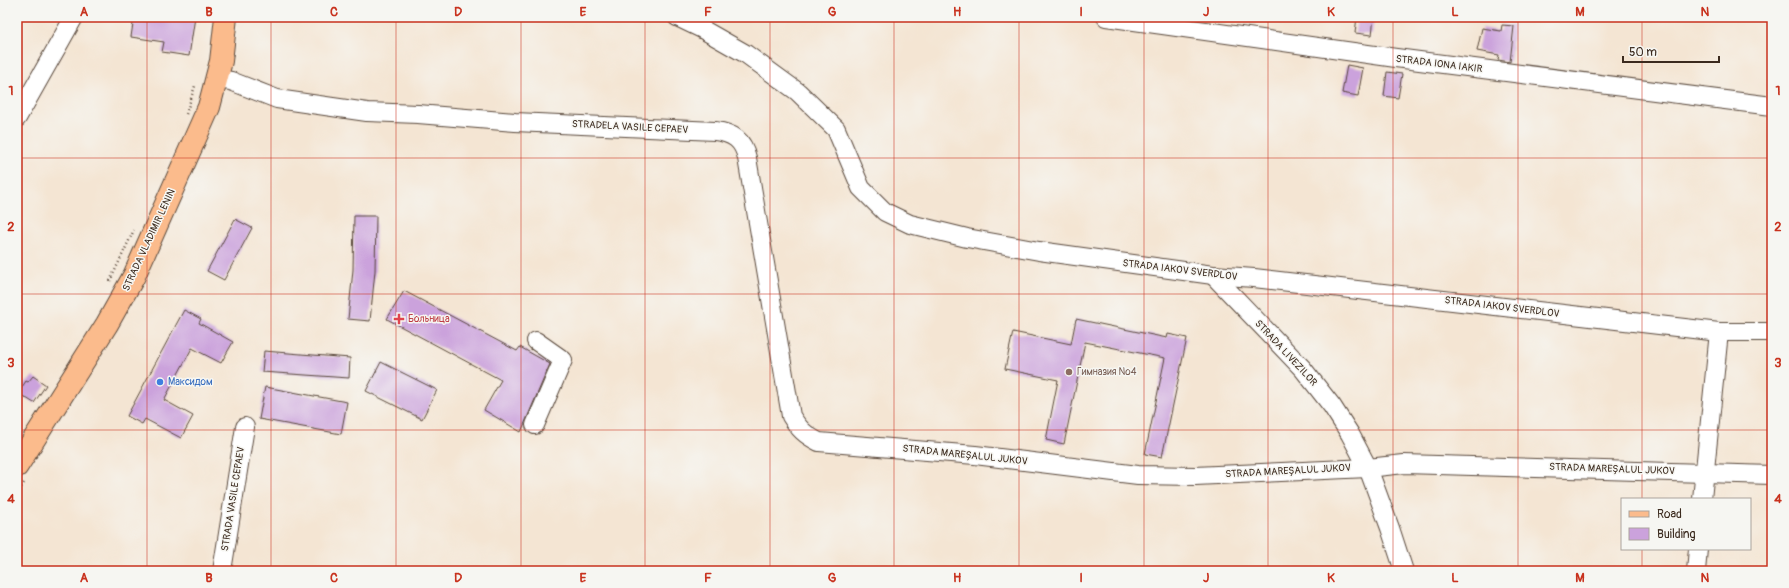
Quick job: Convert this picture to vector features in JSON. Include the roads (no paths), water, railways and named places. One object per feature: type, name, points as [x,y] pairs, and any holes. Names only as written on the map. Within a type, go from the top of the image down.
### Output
[{"type":"main road","name":"STRADA VLADIMIR LENIN","points":[[17,466],[107,324],[134,276],[209,107],[207,81],[224,38],[226,17]]},
{"type":"street","points":[[17,118],[74,17]]},
{"type":"street","name":"STRADA IAKOV SVERDLOV","points":[[677,17],[702,29],[746,54],[770,70],[798,92],[836,129],[861,188],[884,212],[910,224],[967,238],[1039,251],[1213,276],[1254,278],[1719,332],[1772,332]]},
{"type":"street","name":"STRADA IONA IAKIR","points":[[1106,17],[1396,58],[1772,106]]},
{"type":"street","name":"STRADELA VASILE CEPAEV","points":[[207,81],[231,81],[277,99],[367,112],[418,114],[515,122],[715,131],[727,132],[738,138],[744,148],[747,158],[791,416],[798,428],[806,436]]},
{"type":"street","name":"STRADA LIVEZILOR","points":[[1213,276],[1303,369],[1332,406],[1368,468],[1404,571]]},
{"type":"street","points":[[1702,498],[1719,332]]},
{"type":"street","points":[[535,426],[563,360],[536,341]]},
{"type":"street","name":"STRADA VASILE CEPAEV","points":[[222,571],[245,427]]},
{"type":"street","name":"STRADA MAREȘALUL JUKOV","points":[[806,436],[819,442],[975,455],[1138,475],[1195,476],[1368,468],[1404,464],[1772,475]]},
{"type":"street","points":[[1696,571],[1698,550]]},
{"type":"place","name":"Больница","points":[[399,319]]},
{"type":"place","name":"Гимназия №4","points":[[1069,372]]},
{"type":"place","name":"Максидом","points":[[160,382]]}]
